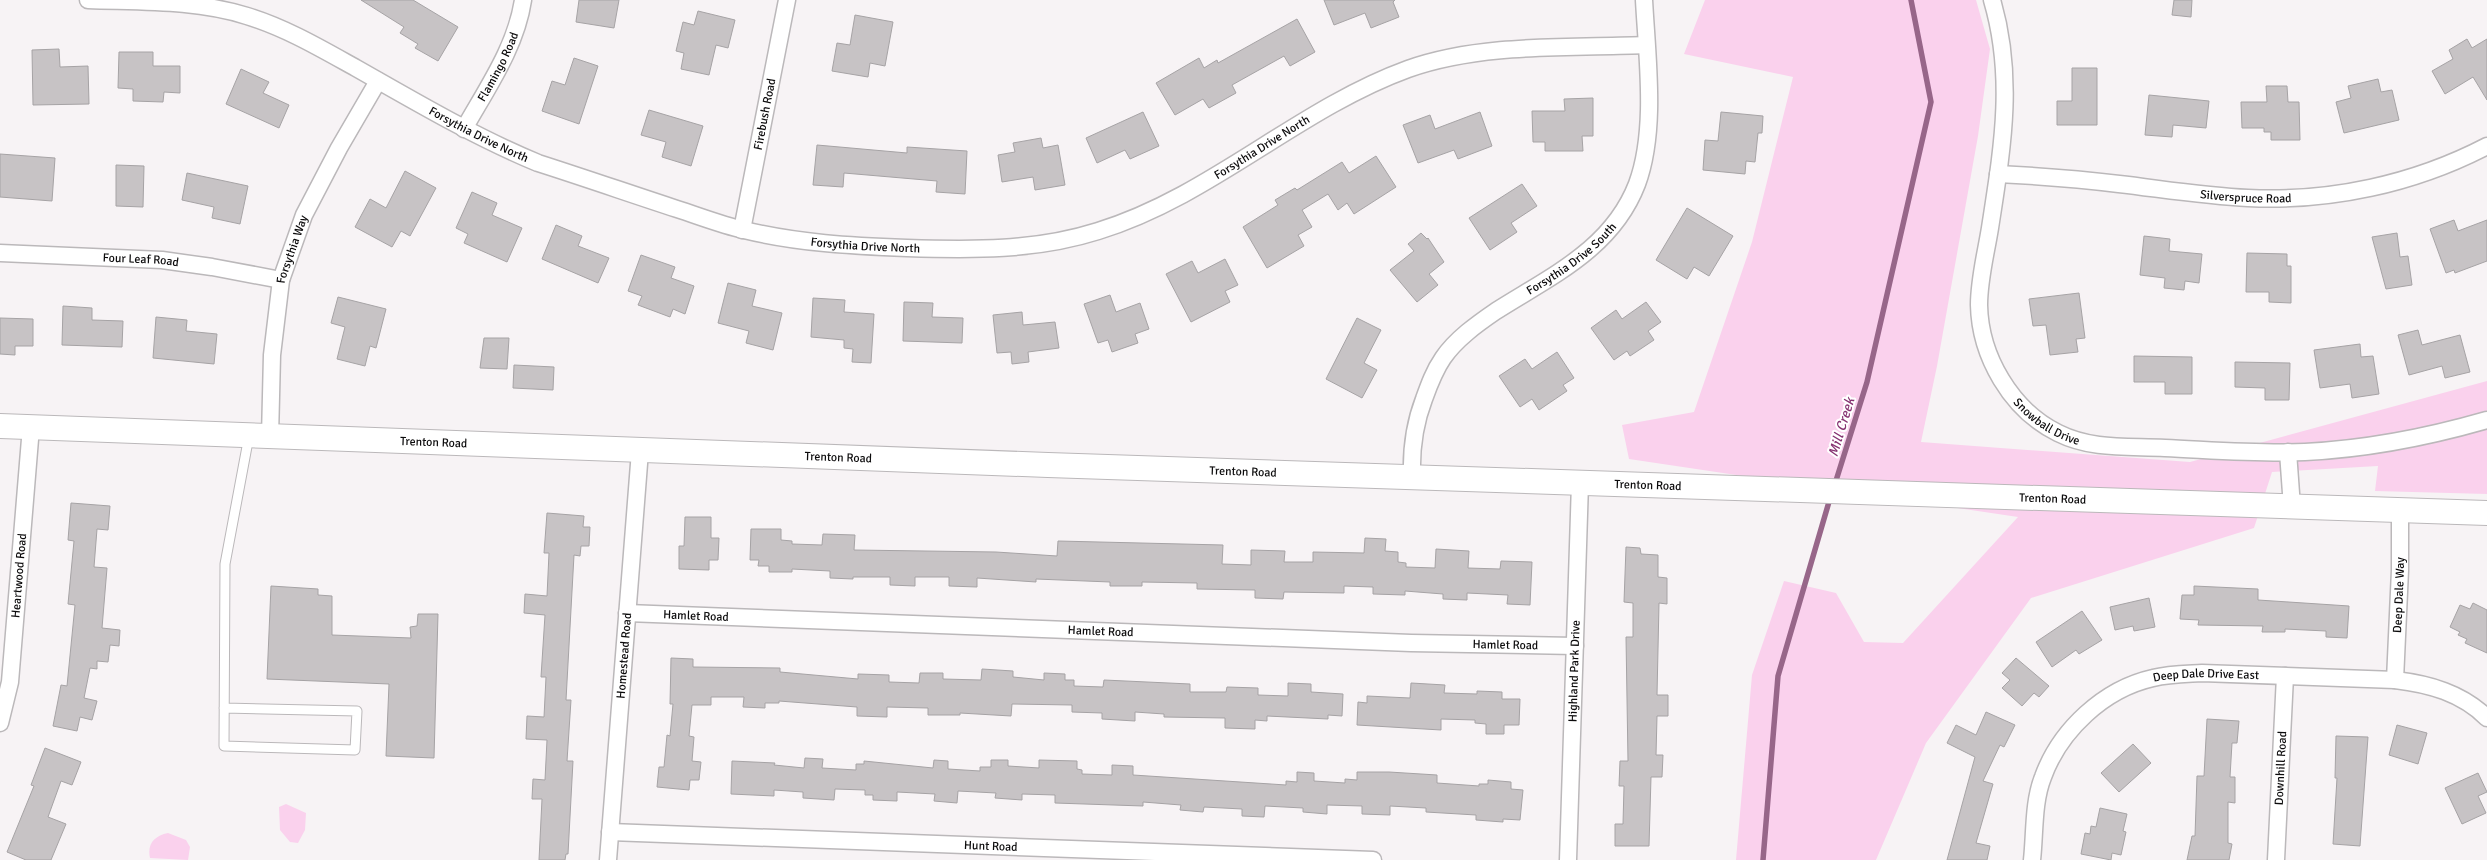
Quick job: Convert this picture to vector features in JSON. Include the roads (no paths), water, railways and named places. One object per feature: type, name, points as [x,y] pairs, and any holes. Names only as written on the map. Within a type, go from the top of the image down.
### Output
[{"type":"main road","name":"Trenton Road","points":[[0,426],[640,451],[2487,513]]},
{"type":"street","name":"Forsythia Drive North","points":[[88,0],[189,2],[245,15],[287,29],[464,129],[538,163],[742,230],[800,240],[855,246],[983,250],[1021,248],[1074,238],[1136,218],[1174,199],[1340,100],[1410,69],[1444,59],[1490,52],[1646,45]]},
{"type":"street","name":"Flamingo Road","points":[[464,129],[501,66],[515,30],[523,0]]},
{"type":"street","name":"Firebush Road","points":[[742,230],[787,0]]},
{"type":"street","name":"Forsythia Drive South","points":[[1412,477],[1412,446],[1420,411],[1433,374],[1443,357],[1479,322],[1582,257],[1602,240],[1619,218],[1637,184],[1649,117],[1644,0]]},
{"type":"street","name":"Snowball Drive","points":[[1992,0],[2002,47],[2006,83],[2003,150],[1979,305],[1983,337],[1991,362],[1998,375],[2029,412],[2058,433],[2082,442],[2113,448],[2288,452],[2333,450],[2397,442],[2487,420]]},
{"type":"street","name":"Forsythia Way","points":[[259,436],[272,355],[280,280],[304,215],[339,148],[378,80]]},
{"type":"street","name":"Silverspruce Road","points":[[1998,174],[2108,183],[2249,198],[2320,196],[2389,184],[2424,174],[2487,146]]},
{"type":"street","name":"Four Leaf Road","points":[[0,253],[162,260],[280,280]]},
{"type":"street","name":"Heartwood Road","points":[[0,723],[11,666],[31,427]]},
{"type":"street","name":"Homestead Road","points":[[608,860],[640,451]]},
{"type":"street","points":[[2288,452],[2292,507]]},
{"type":"street","name":"Highland Park Drive","points":[[1568,860],[1580,483]]},
{"type":"street","name":"Deep Dale Way","points":[[2395,680],[2400,570],[2400,510]]},
{"type":"street","name":"Hamlet Road","points":[[627,612],[1411,643],[1575,646]]},
{"type":"street","name":"Deep Dale Drive East","points":[[2032,860],[2038,793],[2043,776],[2065,737],[2080,719],[2102,701],[2128,686],[2151,678],[2172,674],[2395,680],[2424,684],[2446,691],[2487,718]]},
{"type":"street","name":"Downhill Road","points":[[2276,860],[2285,676]]},
{"type":"street","name":"Hunt Road","points":[[610,832],[1373,860]]},
{"type":"lane","points":[[224,708],[357,711],[355,750],[224,746],[224,708],[225,564],[259,436]]},
{"type":"waterway","name":"Mill Creek","points":[[1834,487],[1867,382],[1931,102],[1911,0]]},
{"type":"waterway","name":"Mill Creek","points":[[1763,860],[1778,676],[1831,495]]}]
